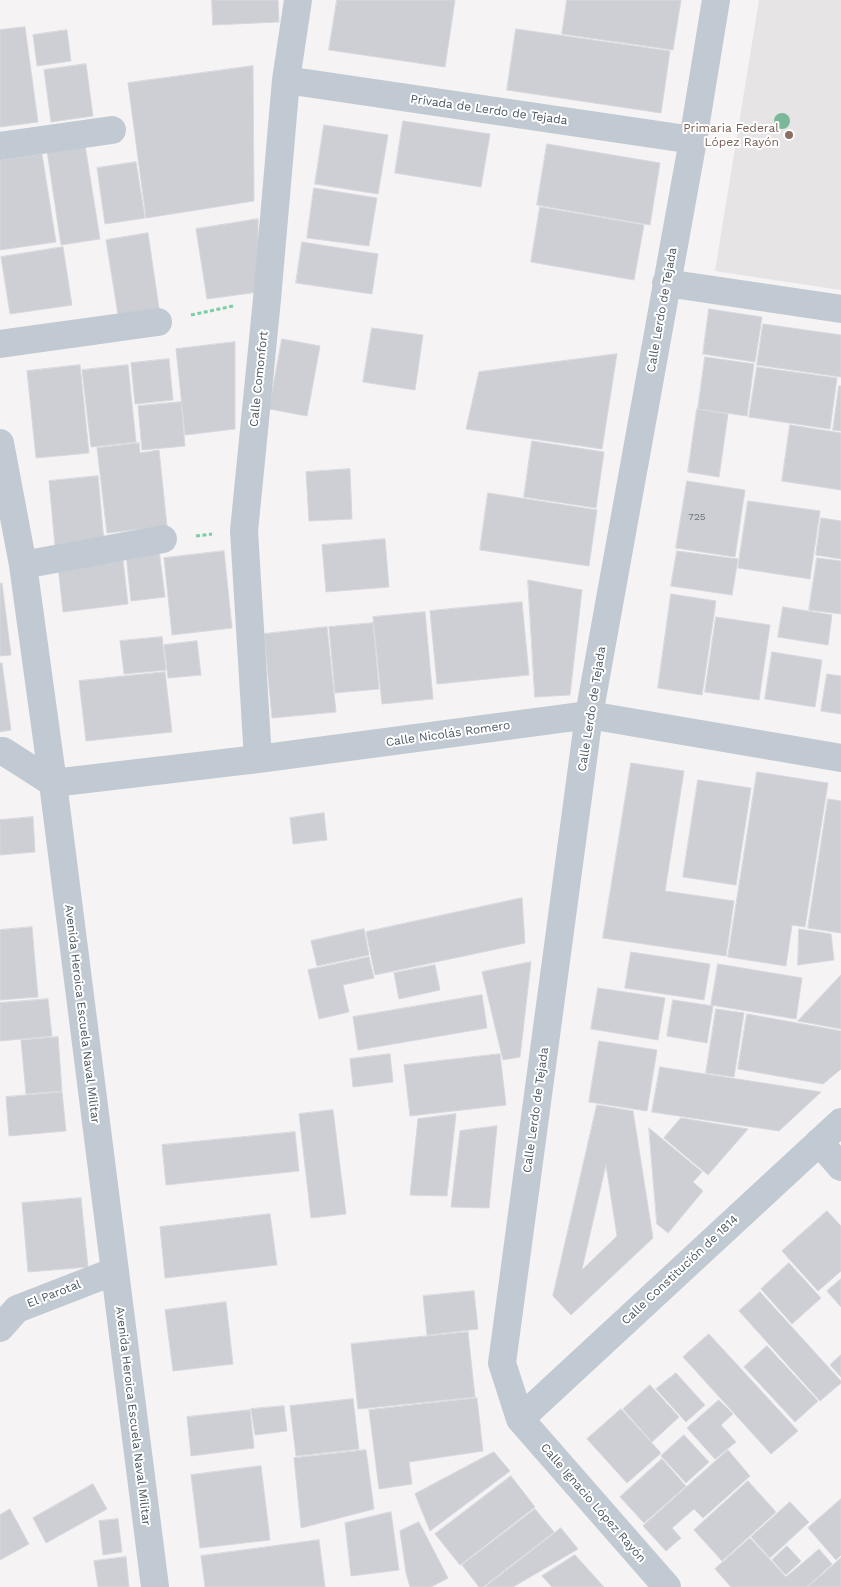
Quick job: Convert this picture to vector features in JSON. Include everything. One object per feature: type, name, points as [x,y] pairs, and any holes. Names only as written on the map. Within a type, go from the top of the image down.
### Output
[{"type":"street","name":"Calle Comonfort","points":[[258,759],[244,531],[286,80],[298,0]]},
{"type":"street","name":"Calle Lerdo de Tejada","points":[[520,1419],[502,1363],[589,715],[693,140],[716,0]]},
{"type":"street","name":"Privada de Lerdo de Tejada","points":[[286,80],[693,140]]},
{"type":"street","points":[[0,146],[112,130]]},
{"type":"street","points":[[666,283],[841,309]]},
{"type":"street","points":[[0,344],[158,322]]},
{"type":"street","name":"Avenida Heroica Escuela Naval Militar","points":[[0,443],[23,565],[53,783],[155,1587]]},
{"type":"street","points":[[23,565],[163,539]]},
{"type":"street","name":"Calle Nicolás Romero","points":[[53,783],[258,759],[589,715],[841,758]]},
{"type":"street","points":[[0,751],[3,751],[53,783]]},
{"type":"street","name":"Calle Constitución de 1814","points":[[520,1419],[841,1122]]},
{"type":"street","points":[[819,1142],[841,1167]]},
{"type":"street","name":"El Parotal","points":[[0,1328],[17,1309],[114,1271]]},
{"type":"street","name":"Calle Ignacio López Rayón","points":[[520,1419],[666,1587]]},
{"type":"path","points":[[158,322],[267,299]]},
{"type":"path","points":[[163,539],[244,531]]},
{"type":"shaded area","name":"Primaria Federal López Rayón","points":[[759,0],[841,0],[841,290],[715,271]]},
{"type":"building","points":[[212,0],[278,0],[279,22],[213,25]]},
{"type":"building","points":[[337,0],[455,0],[445,67],[329,50]]},
{"type":"building","points":[[567,0],[681,0],[673,50],[562,34]]},
{"type":"building","points":[[25,27],[38,122],[0,127],[0,30]]},
{"type":"building","points":[[516,29],[670,51],[661,113],[507,90]]},
{"type":"building","points":[[67,30],[71,61],[37,66],[33,35]]},
{"type":"building","points":[[86,64],[93,116],[51,122],[44,70]]},
{"type":"building","points":[[253,66],[254,201],[146,218],[128,83]]},
{"type":"building","points":[[403,121],[490,134],[481,187],[395,173]]},
{"type":"building","points":[[324,125],[388,135],[378,194],[315,184]]},
{"type":"building","points":[[547,144],[660,163],[650,225],[537,205]]},
{"type":"building","points":[[85,145],[100,239],[61,245],[47,151]]},
{"type":"building","points":[[42,154],[56,242],[0,250],[0,160]]},
{"type":"building","points":[[136,162],[145,218],[105,224],[97,168]]},
{"type":"building","points":[[314,188],[377,198],[369,246],[307,238]]},
{"type":"building","points":[[540,207],[644,225],[634,280],[531,262]]},
{"type":"building","points":[[258,219],[258,292],[207,299],[196,229]]},
{"type":"building","points":[[148,233],[160,315],[119,321],[106,240]]},
{"type":"building","points":[[302,242],[378,254],[372,294],[296,283]]},
{"type":"building","points":[[63,247],[72,305],[10,314],[1,257]]},
{"type":"building","points":[[709,309],[762,317],[755,362],[703,354]]},
{"type":"building","points":[[763,324],[841,335],[841,377],[757,365]]},
{"type":"building","points":[[372,328],[423,335],[415,390],[363,382]]},
{"type":"building","points":[[282,339],[320,346],[307,416],[269,409]]},
{"type":"building","points":[[235,342],[235,429],[185,435],[176,349]]},
{"type":"building","points":[[617,354],[602,449],[466,429],[479,372]]},
{"type":"building","points":[[705,357],[754,364],[747,416],[698,409]]},
{"type":"building","points":[[169,359],[173,400],[135,404],[131,363]]},
{"type":"building","points":[[80,365],[89,453],[36,458],[27,371]]},
{"type":"building","points":[[128,365],[136,442],[91,447],[82,370]]},
{"type":"building","points":[[757,367],[837,378],[830,429],[749,417]]},
{"type":"building","points":[[839,386],[841,386],[841,431],[833,430]]},
{"type":"building","points":[[181,402],[185,446],[142,450],[138,406]]},
{"type":"building","points":[[697,409],[728,414],[719,477],[688,472]]},
{"type":"building","points":[[790,425],[841,433],[841,490],[782,481]]},
{"type":"building","points":[[532,441],[604,452],[596,508],[524,497]]},
{"type":"building","points":[[139,443],[140,453],[159,450],[167,526],[107,533],[97,448]]},
{"type":"building","points":[[350,469],[352,519],[309,521],[306,472]]},
{"type":"building","points":[[98,476],[104,541],[55,546],[49,481]]},
{"type":"building","points":[[687,481],[745,490],[735,557],[676,548]]},
{"type":"building","points":[[488,493],[597,510],[589,566],[480,550]]},
{"type":"building","points":[[748,501],[820,511],[810,579],[738,568]]},
{"type":"building","points":[[821,518],[841,521],[841,559],[816,555]]},
{"type":"building","points":[[385,539],[389,587],[326,592],[322,545]]},
{"type":"building","points":[[159,550],[165,597],[131,601],[126,554]]},
{"type":"building","points":[[224,551],[232,628],[172,635],[164,558]]},
{"type":"building","points":[[677,551],[738,559],[732,595],[671,586]]},
{"type":"building","points":[[817,558],[841,561],[841,614],[809,610]]},
{"type":"building","points":[[123,560],[128,604],[63,612],[58,566]]},
{"type":"building","points":[[528,580],[582,590],[570,695],[535,697]]},
{"type":"building","points":[[2,583],[11,655],[0,656],[0,584]]},
{"type":"building","points":[[671,594],[716,601],[702,695],[658,688]]},
{"type":"building","points":[[522,602],[529,675],[437,684],[430,611]]},
{"type":"building","points":[[783,607],[832,615],[828,645],[778,637]]},
{"type":"building","points":[[425,612],[433,699],[382,704],[373,617]]},
{"type":"building","points":[[716,617],[770,625],[759,700],[705,692]]},
{"type":"building","points":[[373,623],[379,689],[335,693],[329,627]]},
{"type":"building","points":[[327,627],[336,712],[272,718],[264,634]]},
{"type":"building","points":[[162,637],[166,670],[124,674],[120,641]]},
{"type":"building","points":[[197,641],[201,675],[168,678],[164,645]]},
{"type":"building","points":[[772,652],[822,660],[815,707],[765,699]]},
{"type":"building","points":[[0,663],[2,663],[11,730],[0,732]]},
{"type":"building","points":[[165,672],[172,732],[86,741],[79,681]]},
{"type":"building","points":[[827,674],[841,676],[841,714],[821,711]]},
{"type":"building","points":[[631,763],[684,771],[665,891],[734,901],[726,956],[603,938]]},
{"type":"building","points":[[757,772],[828,783],[805,927],[792,925],[786,966],[728,957]]},
{"type":"building","points":[[698,780],[751,788],[736,885],[683,877]]},
{"type":"building","points":[[828,799],[841,801],[841,933],[808,928]]},
{"type":"building","points":[[324,813],[327,840],[293,844],[290,818]]},
{"type":"building","points":[[33,817],[35,852],[0,855],[0,820]]},
{"type":"building","points":[[522,898],[525,943],[375,975],[366,932]]},
{"type":"building","points":[[32,927],[38,997],[0,1000],[0,930]]},
{"type":"building","points":[[364,929],[369,955],[317,966],[311,941]]},
{"type":"building","points":[[799,929],[831,934],[834,960],[798,965]]},
{"type":"building","points":[[631,952],[710,964],[704,1000],[625,988]]},
{"type":"building","points":[[369,957],[374,978],[343,985],[349,1012],[319,1019],[308,970]]},
{"type":"building","points":[[531,962],[520,1057],[503,1060],[482,972]]},
{"type":"building","points":[[718,964],[802,978],[796,1019],[711,1005]]},
{"type":"building","points":[[435,965],[440,990],[399,999],[394,973]]},
{"type":"building","points":[[841,975],[841,1029],[798,1021]]},
{"type":"building","points":[[598,988],[665,998],[658,1040],[591,1029]]},
{"type":"building","points":[[482,995],[487,1028],[358,1050],[353,1017]]},
{"type":"building","points":[[48,999],[52,1036],[0,1041],[0,1003]]},
{"type":"building","points":[[673,1000],[713,1006],[707,1043],[667,1036]]},
{"type":"building","points":[[716,1009],[744,1013],[734,1077],[706,1073]]},
{"type":"building","points":[[747,1014],[841,1031],[841,1069],[823,1084],[738,1069]]},
{"type":"building","points":[[58,1037],[62,1091],[26,1094],[21,1040]]},
{"type":"building","points":[[599,1041],[657,1050],[647,1111],[589,1102]]},
{"type":"building","points":[[390,1054],[393,1082],[353,1087],[350,1059]]},
{"type":"building","points":[[500,1054],[506,1105],[410,1116],[404,1065]]},
{"type":"building","points":[[660,1067],[821,1092],[779,1131],[652,1112]]},
{"type":"building","points":[[62,1092],[66,1131],[9,1136],[6,1097]]},
{"type":"building","points":[[597,1105],[633,1111],[653,1238],[571,1315],[553,1296]],"holes":[[[606,1165],[617,1236],[582,1270]]]},
{"type":"building","points":[[333,1110],[346,1214],[311,1218],[299,1114]]},
{"type":"building","points":[[456,1114],[447,1196],[410,1195],[418,1119]]},
{"type":"building","points":[[681,1118],[748,1129],[708,1175],[664,1138]]},
{"type":"building","points":[[497,1126],[489,1208],[451,1207],[460,1131]]},
{"type":"building","points":[[649,1128],[702,1172],[693,1182],[703,1191],[668,1233],[657,1224]]},
{"type":"building","points":[[295,1132],[299,1171],[166,1185],[162,1145]]},
{"type":"building","points":[[81,1198],[88,1267],[28,1272],[22,1203]]},
{"type":"building","points":[[827,1211],[841,1226],[841,1271],[818,1291],[782,1251]]},
{"type":"building","points":[[270,1214],[277,1265],[165,1278],[160,1227]]},
{"type":"building","points":[[789,1263],[821,1298],[792,1324],[761,1289]]},
{"type":"building","points":[[841,1279],[841,1307],[827,1291]]},
{"type":"building","points":[[474,1291],[478,1329],[427,1335],[423,1296]]},
{"type":"building","points":[[760,1292],[841,1381],[820,1401],[739,1311]]},
{"type":"building","points":[[226,1302],[233,1364],[173,1371],[165,1310]]},
{"type":"building","points":[[468,1332],[475,1397],[358,1409],[351,1344]]},
{"type":"building","points":[[709,1334],[798,1431],[771,1454],[683,1357]]},
{"type":"building","points":[[767,1346],[818,1401],[795,1422],[744,1367]]},
{"type":"building","points":[[841,1355],[841,1377],[830,1365]]},
{"type":"building","points":[[676,1373],[705,1405],[686,1422],[656,1389]]},
{"type":"building","points":[[650,1385],[679,1417],[652,1442],[623,1409]]},
{"type":"building","points":[[477,1398],[483,1451],[409,1462],[412,1484],[379,1489],[369,1410]]},
{"type":"building","points":[[353,1399],[359,1449],[296,1456],[290,1406]]},
{"type":"building","points":[[719,1400],[733,1414],[721,1425],[736,1442],[715,1459],[687,1428]]},
{"type":"building","points":[[284,1406],[287,1431],[255,1435],[251,1409]]},
{"type":"building","points":[[621,1409],[661,1453],[627,1483],[587,1439]]},
{"type":"building","points":[[250,1410],[254,1448],[191,1456],[187,1417]]},
{"type":"building","points":[[684,1435],[709,1462],[686,1483],[661,1456]]},
{"type":"building","points":[[366,1450],[374,1509],[301,1528],[294,1458]]},
{"type":"building","points":[[728,1450],[750,1476],[703,1518],[694,1509],[672,1528],[681,1538],[666,1551],[643,1526]]},
{"type":"building","points":[[494,1452],[510,1471],[430,1531],[415,1494]]},
{"type":"building","points":[[662,1459],[686,1486],[644,1523],[620,1497]]},
{"type":"building","points":[[261,1466],[270,1540],[200,1548],[191,1475]]},
{"type":"building","points":[[511,1476],[535,1507],[460,1565],[435,1534]]},
{"type":"building","points":[[748,1481],[776,1512],[722,1561],[694,1530]]},
{"type":"building","points":[[93,1484],[107,1509],[46,1543],[33,1518]]},
{"type":"building","points":[[841,1499],[841,1555],[836,1560],[808,1528]]},
{"type":"building","points":[[790,1502],[809,1522],[770,1558],[751,1537]]},
{"type":"building","points":[[10,1509],[29,1544],[0,1560],[0,1515]]},
{"type":"building","points":[[535,1509],[554,1532],[483,1587],[479,1587],[462,1565]]},
{"type":"building","points":[[391,1512],[399,1570],[351,1576],[345,1523]]},
{"type":"building","points":[[118,1519],[122,1552],[103,1555],[99,1521]]},
{"type":"building","points":[[419,1522],[448,1578],[431,1587],[410,1587],[406,1573],[400,1531]]},
{"type":"building","points":[[561,1528],[578,1549],[513,1587],[485,1587]]},
{"type":"building","points":[[750,1538],[786,1577],[819,1549],[832,1564],[807,1587],[731,1587],[715,1569]]},
{"type":"building","points":[[319,1540],[325,1587],[205,1587],[201,1556]]},
{"type":"building","points":[[787,1546],[801,1561],[786,1575],[772,1560]]},
{"type":"building","points":[[575,1555],[604,1587],[552,1587],[542,1576]]},
{"type":"building","points":[[126,1557],[129,1587],[98,1587],[94,1561]]},
{"type":"building","points":[[841,1558],[841,1587],[808,1587]]},
{"type":"place","name":"Primaria Federal López Rayón","points":[[789,135]]}]
